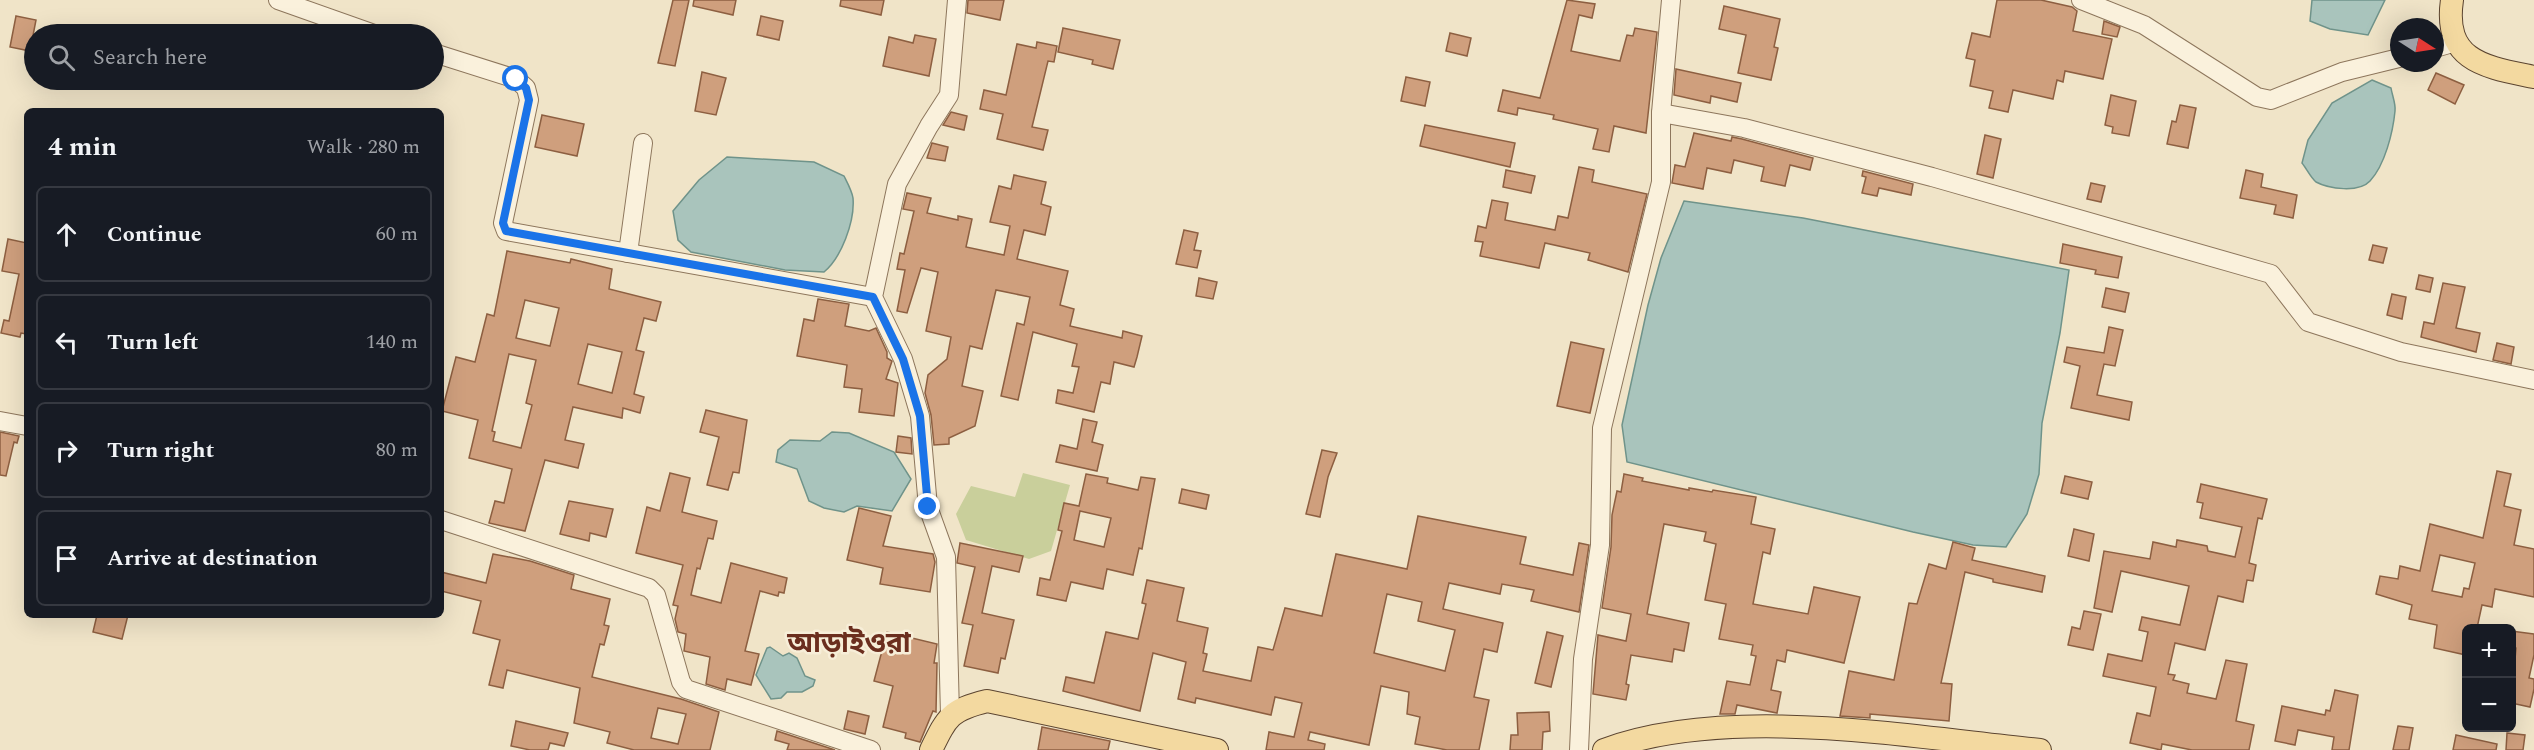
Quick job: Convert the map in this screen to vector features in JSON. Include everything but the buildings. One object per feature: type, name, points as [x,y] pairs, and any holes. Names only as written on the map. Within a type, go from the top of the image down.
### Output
[{"type":"main road","points":[[2452,0],[2446,45],[2487,67],[2534,77]]},
{"type":"main road","points":[[932,750],[950,715],[967,706],[987,701],[1217,750]]},
{"type":"main road","points":[[1604,750],[1635,739],[1728,726],[1836,730],[2040,750]]},
{"type":"street","points":[[278,0],[346,24]]},
{"type":"street","points":[[950,715],[946,557],[928,507],[920,416],[903,359],[873,297],[897,184],[928,126],[949,96],[957,0]]},
{"type":"street","points":[[1579,750],[1583,658],[1600,545],[1602,428],[1660,182],[1661,112],[1671,0]]},
{"type":"street","points":[[2081,0],[2144,25],[2257,97],[2271,100],[2342,72],[2390,60]]},
{"type":"street","points":[[444,56],[516,79],[526,88],[529,100],[503,223],[506,231],[873,297]]},
{"type":"street","points":[[1661,112],[1744,128],[1899,169],[2271,274],[2308,322],[2401,352],[2534,380]]},
{"type":"street","points":[[628,253],[644,143]]},
{"type":"street","points":[[0,421],[24,425]]},
{"type":"street","points":[[444,521],[649,588],[656,595],[681,682],[686,689],[871,750]]},
{"type":"green space","points":[[1023,473],[1070,485],[1051,551],[1029,559],[966,540],[956,514],[971,486],[1015,497]]},
{"type":"water","points":[[2312,0],[2385,0],[2368,35],[2330,29],[2310,21]]},
{"type":"water","points":[[2372,80],[2391,88],[2395,105],[2390,138],[2380,166],[2370,181],[2359,187],[2336,188],[2316,182],[2302,163],[2308,140],[2332,103]]},
{"type":"water","points":[[727,157],[814,162],[844,176],[853,198],[852,218],[841,249],[824,272],[785,270],[691,252],[678,240],[673,211],[699,180]]},
{"type":"water","points":[[1684,201],[1803,218],[2069,270],[2060,333],[2042,423],[2039,474],[2027,514],[2006,547],[1973,545],[1913,532],[1627,462],[1622,425],[1648,305],[1661,258]]},
{"type":"water","points":[[832,432],[849,433],[894,452],[911,479],[892,511],[857,506],[844,512],[824,508],[809,501],[797,469],[776,462],[778,450],[790,440],[820,441]]},
{"type":"water","points":[[770,647],[783,656],[789,653],[797,658],[805,676],[815,680],[813,686],[802,692],[787,692],[781,698],[771,699],[756,675],[767,648]]},
{"type":"district","name":"আড়াইওরা","points":[[849,643]]},
{"type":"route","points":[[516,79],[526,88],[529,100],[503,223],[506,231],[873,297],[903,359],[920,416],[928,507]]}]
